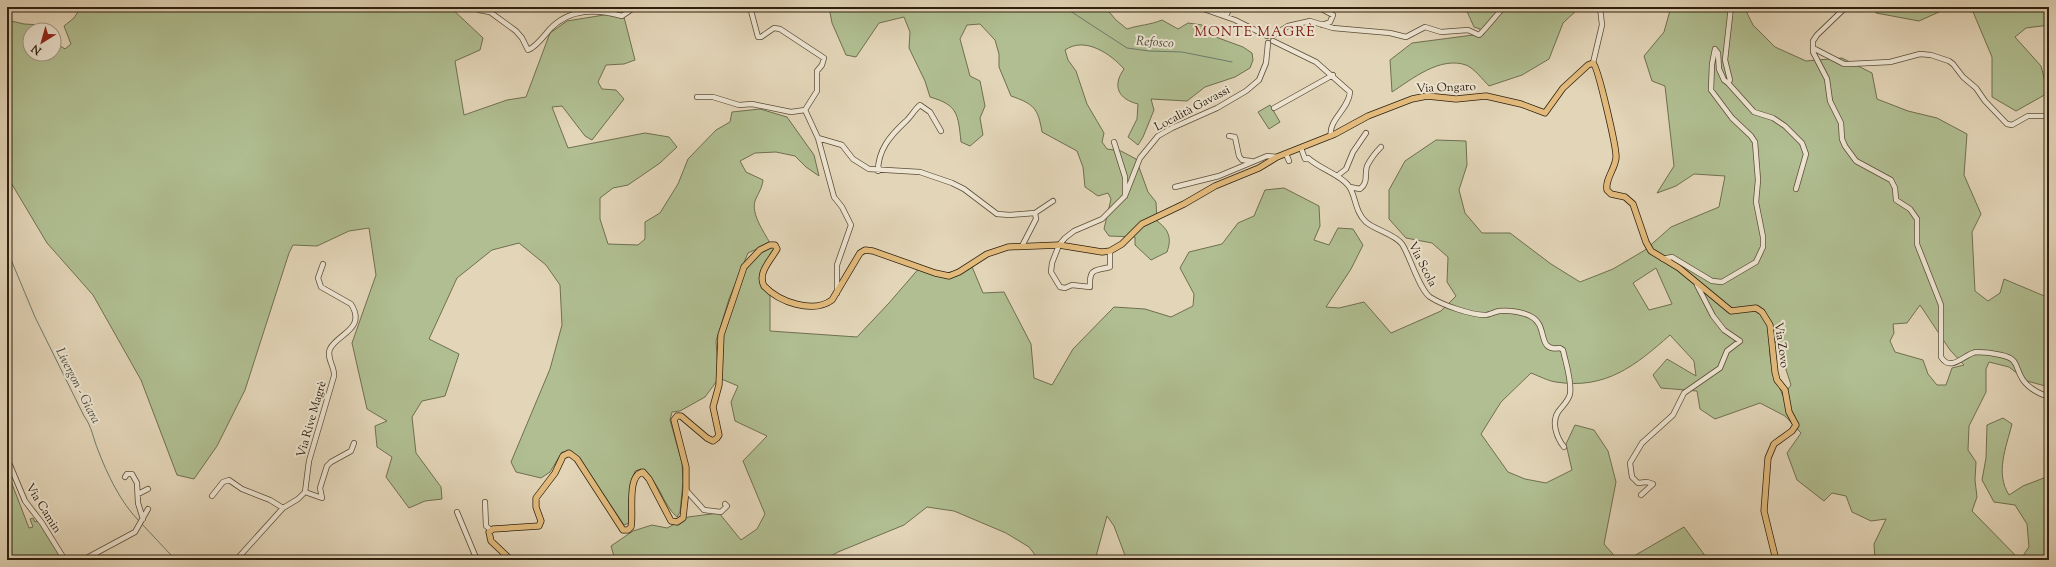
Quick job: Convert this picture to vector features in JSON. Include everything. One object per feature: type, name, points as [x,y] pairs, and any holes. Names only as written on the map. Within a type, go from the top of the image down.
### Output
[{"type":"main road","name":"Via Ongaro","points":[[1110,251],[1122,244],[1142,224],[1184,204],[1209,188],[1259,168],[1277,157],[1331,136],[1368,116],[1403,102],[1427,96],[1456,100],[1486,96],[1521,104],[1546,113],[1563,88],[1588,65],[1593,63]]},
{"type":"main road","points":[[1593,63],[1596,66],[1601,83],[1616,153],[1614,166],[1607,183],[1607,190],[1611,194],[1630,200],[1633,204],[1648,248],[1679,268],[1697,285]]},
{"type":"main road","points":[[511,560],[491,541],[489,536],[491,530],[500,528],[539,526],[541,521],[536,507],[536,498],[555,473],[563,456],[569,453],[577,459],[620,528],[625,531],[631,527],[632,494],[636,477],[640,472],[647,475],[671,521],[680,521],[684,515],[686,490],[685,461],[674,420],[677,416],[681,416],[707,438],[713,441],[719,435],[713,407],[718,385],[721,335],[744,267],[760,250],[770,245],[774,245],[777,249],[764,268],[762,278],[764,286],[784,299],[802,305],[826,304],[832,300],[860,254],[865,250],[873,250],[940,275],[949,276],[959,272],[993,251],[1008,247],[1059,246],[1102,252],[1110,251]]},
{"type":"main road","name":"Via Zovo","points":[[1697,285],[1732,311],[1756,308],[1762,312],[1770,325],[1774,372],[1777,380],[1785,390],[1789,412],[1796,425],[1792,431],[1774,444],[1768,458],[1764,511],[1776,560]]},
{"type":"street","points":[[478,7],[481,11],[493,14],[516,30],[528,50],[560,21],[572,15],[587,10],[622,16],[635,7]]},
{"type":"street","points":[[750,7],[758,37],[761,37],[774,28],[780,29],[824,58],[818,71],[817,90],[806,110]]},
{"type":"street","points":[[1198,7],[1226,16],[1271,35],[1280,43],[1279,45]]},
{"type":"street","points":[[1213,7],[1226,16]]},
{"type":"street","points":[[1226,16],[1230,7]]},
{"type":"street","points":[[1318,7],[1332,16],[1330,22],[1322,25]]},
{"type":"street","points":[[1271,35],[1299,23],[1310,21],[1348,30],[1390,33],[1406,37],[1425,27],[1441,32],[1468,30],[1478,35],[1482,33],[1486,25],[1504,7]]},
{"type":"street","points":[[1593,63],[1602,25],[1600,7]]},
{"type":"street","points":[[1728,83],[1730,80],[1725,66],[1725,56],[1731,7]]},
{"type":"street","points":[[1846,7],[1817,35],[1813,41],[1813,52],[1828,80],[1830,101],[1841,123],[1843,142],[1856,162],[1891,180],[1895,188],[1896,200],[1907,206],[1915,215],[1918,224],[1916,241],[1928,267],[1932,283],[1941,305],[1941,357],[1945,362],[1951,363],[1966,358],[1977,352],[2001,355],[2014,360],[2025,383],[2037,392],[2046,396]]},
{"type":"street","name":"Località Gavassi","points":[[1059,246],[1065,238],[1074,232],[1102,219],[1125,196],[1140,158],[1158,136],[1172,128],[1217,108],[1246,91],[1259,80],[1266,63],[1271,35]]},
{"type":"street","points":[[1270,42],[1316,62],[1350,92],[1346,106],[1330,130],[1331,136]]},
{"type":"street","points":[[1269,57],[1271,47],[1279,47],[1279,45]]},
{"type":"street","points":[[1813,48],[1846,64],[1890,62],[1920,54],[1931,55],[1952,63],[1963,77],[1978,89],[1987,103],[2009,125],[2028,116],[2049,116]]},
{"type":"street","points":[[1663,259],[1672,257],[1707,278],[1722,282],[1748,268],[1759,258],[1763,247],[1763,237],[1756,202],[1758,180],[1755,142],[1751,136],[1732,118],[1712,90],[1712,64],[1715,49],[1718,53],[1719,69],[1724,80],[1754,112],[1773,118],[1785,126],[1802,143],[1806,154],[1796,189]]},
{"type":"street","points":[[1274,108],[1332,75]]},
{"type":"street","points":[[697,97],[713,97],[739,105],[752,104],[791,112],[806,110]]},
{"type":"street","points":[[878,171],[878,162],[882,149],[898,128],[906,122],[920,105],[930,112],[941,131]]},
{"type":"street","points":[[806,110],[818,138],[834,197],[842,207],[851,225],[837,265],[837,293]]},
{"type":"street","points":[[1337,176],[1346,168],[1353,152],[1366,133]]},
{"type":"street","points":[[1229,136],[1235,137],[1239,156],[1242,160],[1253,161]]},
{"type":"street","points":[[818,138],[837,142],[842,145],[853,159],[868,169],[878,171],[908,170],[944,180],[964,189],[997,214],[1010,215],[1035,213],[1054,201]]},
{"type":"street","points":[[1114,142],[1125,177],[1125,196]]},
{"type":"street","points":[[1301,148],[1305,159],[1308,158],[1318,167],[1342,178],[1350,187],[1360,190],[1366,183],[1366,168],[1373,156],[1381,147]]},
{"type":"street","points":[[1286,154],[1289,161]]},
{"type":"street","points":[[1175,187],[1219,176],[1267,156],[1277,157]]},
{"type":"street","name":"Via Scola","points":[[1350,187],[1356,208],[1367,223],[1402,243],[1410,263],[1425,292],[1429,296],[1452,306],[1485,315],[1500,311],[1511,311],[1532,317],[1539,324],[1546,345],[1551,349],[1560,348],[1563,350],[1570,392],[1568,398],[1557,414],[1555,428],[1564,447]]},
{"type":"street","points":[[1022,246],[1036,219],[1035,213]]},
{"type":"street","points":[[1059,246],[1050,269],[1060,287],[1065,288],[1072,285],[1090,287],[1090,278],[1098,268],[1110,267],[1110,251]]},
{"type":"street","name":"Via Rive Magrè","points":[[305,492],[309,461],[334,376],[333,367],[329,357],[330,349],[352,328],[355,316],[351,304],[320,287],[318,278],[323,264]]},
{"type":"street","points":[[1641,495],[1653,484],[1647,482],[1638,483],[1632,477],[1630,466],[1637,450],[1649,435],[1673,415],[1684,393],[1720,368],[1726,351],[1740,341],[1724,330],[1713,316],[1697,285]]},
{"type":"street","points":[[236,560],[283,508],[298,500],[305,492],[322,498],[320,488],[327,466],[331,462],[351,451],[354,443]]},
{"type":"street","name":"Via Camin","points":[[7,458],[25,501],[42,523],[63,557]]},
{"type":"street","points":[[125,477],[128,474],[133,476],[137,483],[143,521]]},
{"type":"street","points":[[212,496],[223,482],[229,480],[242,489],[270,500],[283,508]]},
{"type":"street","points":[[138,494],[148,489]]},
{"type":"street","points":[[686,490],[704,510],[720,512],[727,506],[725,504]]},
{"type":"street","points":[[485,502],[486,526],[491,530]]},
{"type":"street","points":[[83,560],[138,529],[148,509]]},
{"type":"street","points":[[457,512],[477,560]]},
{"type":"street","points":[[55,560],[63,557],[73,560]]},
{"type":"green space","points":[[81,7],[450,7],[483,38],[480,50],[455,61],[464,115],[507,100],[526,97],[550,33],[567,21],[610,14],[624,17],[635,60],[624,64],[606,65],[598,82],[602,89],[616,90],[624,99],[592,140],[585,136],[562,106],[552,107],[568,148],[645,133],[669,137],[677,147],[660,163],[628,185],[613,188],[600,198],[600,219],[608,244],[638,245],[645,239],[645,222],[660,213],[678,184],[688,159],[716,130],[730,122],[732,112],[760,109],[787,117],[814,155],[819,176],[806,167],[795,156],[776,152],[755,153],[740,161],[746,172],[763,180],[754,206],[756,217],[770,243],[748,253],[729,299],[716,341],[718,371],[719,349],[744,267],[760,250],[770,246],[774,248],[775,252],[762,278],[770,292],[770,331],[857,337],[921,266],[946,273],[957,270],[970,262],[983,293],[1004,292],[1031,344],[1034,378],[1052,385],[1073,349],[1114,307],[1145,309],[1171,317],[1193,306],[1194,294],[1180,268],[1189,252],[1222,244],[1238,223],[1254,216],[1265,190],[1284,188],[1319,206],[1320,226],[1314,240],[1329,245],[1338,228],[1353,229],[1363,245],[1351,269],[1326,307],[1339,308],[1364,302],[1391,333],[1441,311],[1456,296],[1447,282],[1448,257],[1432,243],[1406,238],[1389,219],[1389,190],[1405,161],[1436,140],[1466,141],[1467,165],[1459,190],[1465,213],[1482,233],[1510,233],[1551,264],[1580,282],[1613,269],[1645,250],[1671,227],[1719,207],[1725,176],[1694,174],[1676,186],[1657,193],[1674,166],[1665,86],[1652,81],[1644,56],[1664,32],[1671,7],[1744,7],[1753,25],[1775,47],[1806,61],[1842,58],[1872,73],[1877,99],[1908,111],[1937,118],[1967,134],[1964,175],[1981,214],[1972,232],[1975,291],[1988,301],[2000,293],[2004,279],[2049,298],[2049,387],[2027,381],[2009,367],[1989,362],[1986,369],[1986,392],[1969,426],[1968,450],[1976,462],[1975,480],[1977,497],[1972,511],[2020,560],[1875,560],[1874,544],[1886,519],[1871,521],[1852,512],[1846,496],[1832,493],[1824,501],[1797,480],[1787,453],[1801,433],[1785,416],[1760,403],[1715,419],[1700,409],[1697,391],[1661,388],[1653,375],[1667,359],[1696,376],[1694,361],[1670,335],[1632,365],[1605,379],[1574,384],[1547,380],[1531,373],[1501,402],[1481,434],[1508,472],[1525,479],[1546,483],[1572,470],[1566,444],[1575,425],[1594,430],[1608,451],[1616,482],[1604,544],[1618,560],[1129,560],[1126,558],[1114,526],[1107,516],[1095,560],[1039,560],[1029,547],[1006,533],[954,511],[927,507],[904,525],[838,552],[824,560],[615,560],[611,546],[633,531],[652,525],[667,528],[688,517],[719,513],[741,540],[757,529],[765,514],[743,461],[767,436],[735,421],[731,402],[738,386],[719,378],[705,397],[680,411],[672,412],[670,420],[682,463],[683,482],[680,512],[677,517],[667,505],[657,485],[641,469],[635,471],[631,484],[629,497],[629,523],[624,525],[592,477],[572,452],[562,452],[550,472],[541,478],[516,472],[511,462],[550,369],[562,325],[560,285],[546,265],[519,243],[492,250],[457,278],[429,339],[459,354],[445,396],[422,401],[412,417],[416,453],[441,487],[442,499],[425,501],[409,508],[386,477],[392,457],[377,447],[375,426],[387,421],[367,409],[352,343],[376,275],[369,228],[349,231],[317,246],[293,245],[289,253],[245,390],[217,446],[194,479],[177,475],[141,380],[93,295],[47,243],[7,176],[7,20],[22,24],[22,62],[62,62],[62,47],[65,49],[71,44],[64,26],[74,18]],"holes":[[[1656,268],[1672,304],[1649,310],[1633,283]],[[1920,305],[1950,350],[1964,365],[1952,368],[1946,385],[1937,385],[1928,374],[1923,360],[1895,352],[1890,341],[1894,333],[1893,324],[1907,323]],[[1771,332],[1782,357],[1791,385],[1783,396],[1770,358]]]},
{"type":"green space","points":[[829,7],[1105,7],[1116,20],[1127,29],[1162,20],[1178,29],[1188,23],[1202,25],[1213,36],[1243,47],[1252,53],[1253,60],[1250,68],[1235,77],[1205,87],[1187,101],[1151,99],[1154,110],[1143,137],[1138,145],[1128,137],[1137,119],[1138,104],[1126,99],[1119,91],[1118,86],[1120,75],[1124,69],[1119,63],[1105,53],[1089,46],[1073,46],[1065,50],[1068,60],[1076,71],[1087,104],[1104,133],[1102,142],[1107,149],[1121,151],[1136,159],[1148,192],[1156,202],[1157,221],[1167,231],[1169,243],[1167,252],[1151,260],[1135,245],[1135,237],[1109,236],[1104,229],[1111,199],[1108,193],[1098,196],[1085,187],[1083,167],[1077,151],[1042,132],[1039,117],[1034,108],[1011,96],[999,67],[999,54],[995,40],[980,24],[967,25],[960,39],[970,76],[980,81],[985,106],[980,118],[983,135],[970,146],[961,142],[959,124],[955,112],[951,107],[946,103],[930,97],[925,81],[909,48],[910,32],[904,17],[879,23],[856,57],[846,55],[832,23]]},
{"type":"green space","points":[[1465,7],[1578,7],[1578,9],[1563,23],[1549,59],[1522,75],[1489,86],[1475,71],[1466,65],[1456,63],[1446,64],[1436,66],[1417,75],[1392,92],[1390,60],[1412,43],[1481,34],[1480,29],[1474,27]]},
{"type":"green space","points":[[1873,7],[1950,7],[1919,21],[1876,13]]},
{"type":"green space","points":[[1971,7],[2049,7],[2049,25],[2026,28],[2015,37],[2041,66],[2048,93],[2016,111],[1992,97],[1992,57]]},
{"type":"green space","points":[[1270,105],[1280,122],[1269,129],[1258,112]]},
{"type":"green space","points":[[2003,418],[2012,424],[2002,469],[2005,487],[2009,495],[2023,486],[2049,476],[2049,560],[2020,560],[2029,547],[2027,524],[2015,505],[1994,502],[1982,480],[1986,458],[1987,425]]},
{"type":"green space","points":[[7,471],[29,528],[33,527],[30,519],[33,518],[35,522],[39,520],[60,555],[55,558],[42,561],[7,560]]},
{"type":"green space","points":[[1684,527],[1706,557],[1712,560],[1627,560]]},
{"type":"waterway","name":"Refosco","points":[[1064,7],[1127,48],[1149,51],[1182,52],[1232,62]]},
{"type":"waterway","name":"Livergon - Giara","points":[[7,250],[35,317],[89,424],[96,446],[110,478],[126,506],[139,521]]},
{"type":"waterway","name":"Livergon - Giara","points":[[141,523],[174,560]]},
{"type":"district","name":"MONTE MAGRÈ","points":[[1255,31]]}]
